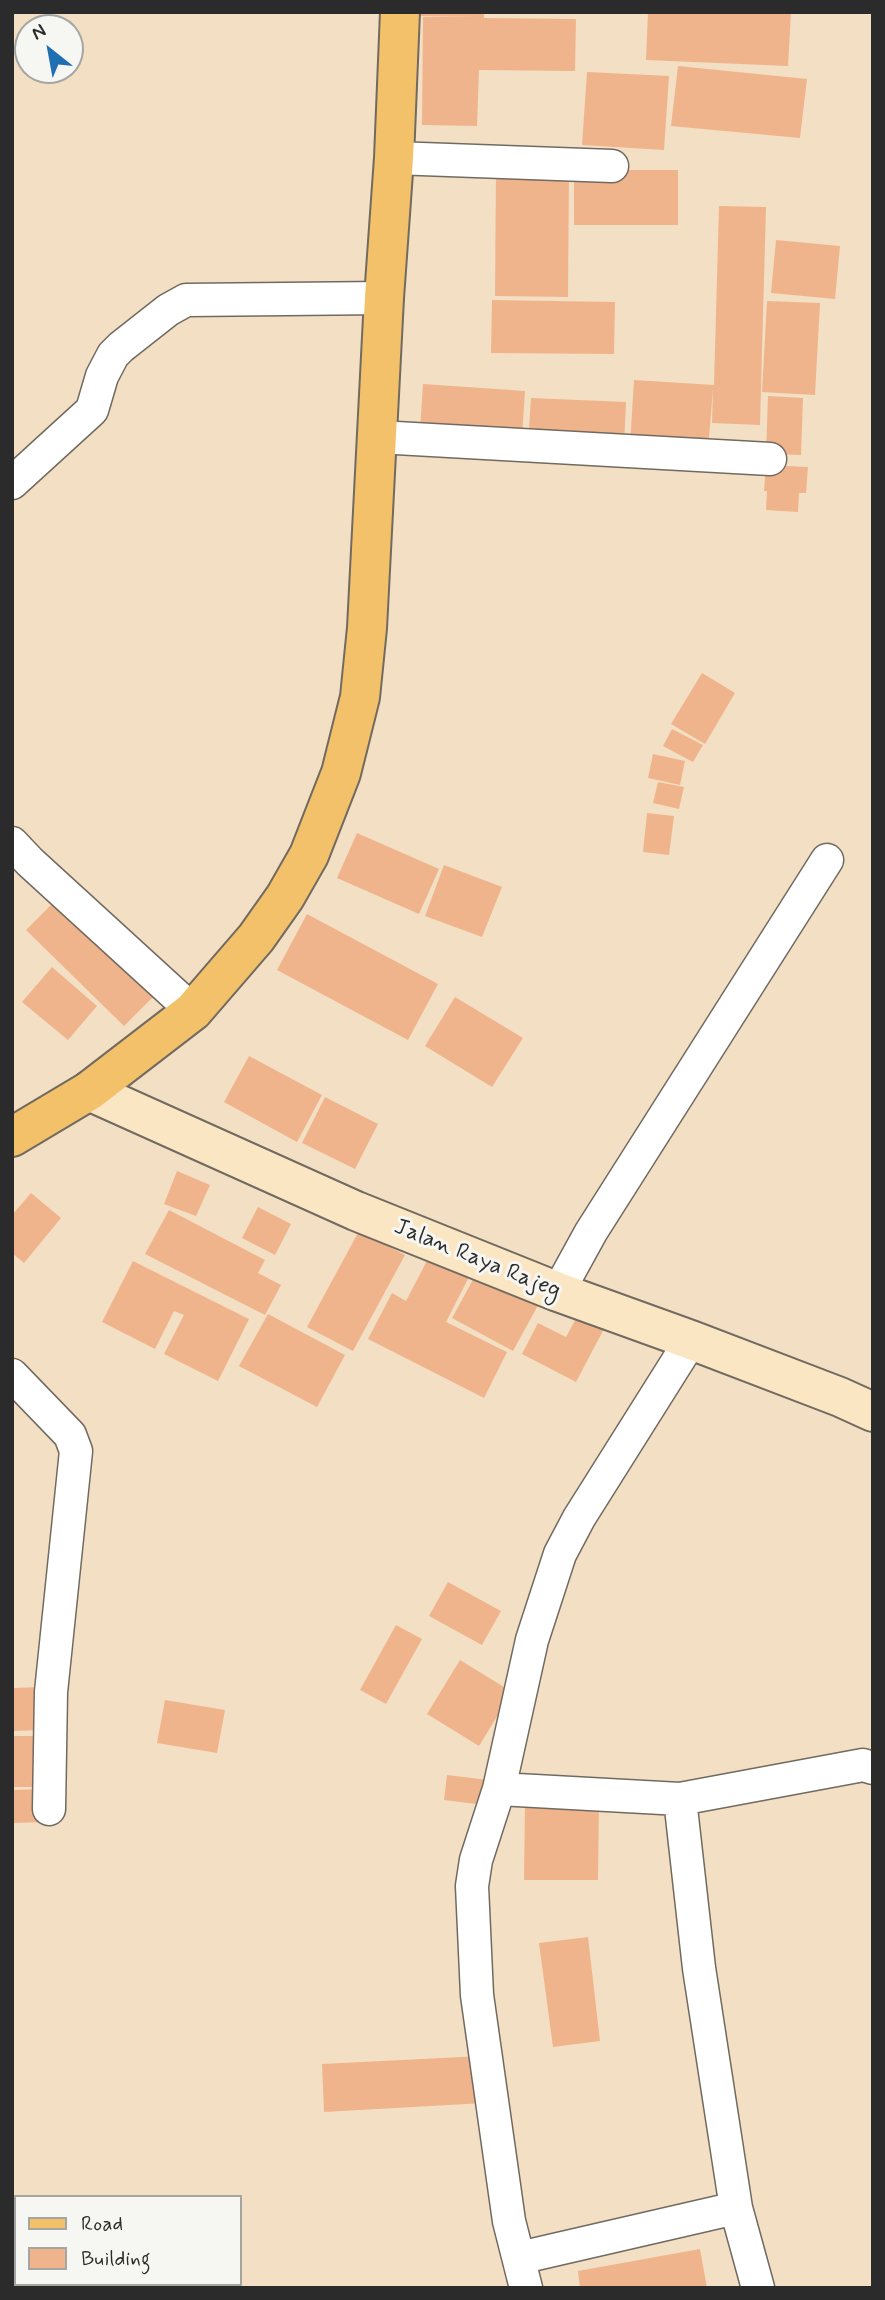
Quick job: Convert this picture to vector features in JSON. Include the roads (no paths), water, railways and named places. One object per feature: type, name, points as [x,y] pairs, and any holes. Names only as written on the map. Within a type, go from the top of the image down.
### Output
[{"type":"main road","points":[[20,1124],[89,1091],[193,1011],[256,938],[285,897],[309,855],[341,773],[362,683],[367,628],[400,12]]},
{"type":"main road","name":"Jalan Raya Rajeg","points":[[89,1091],[356,1212],[558,1292],[841,1397],[873,1412]]},
{"type":"street","points":[[394,158],[612,166]]},
{"type":"street","points":[[12,483],[92,410],[102,376],[113,355],[168,310],[186,299],[384,298]]},
{"type":"street","points":[[378,437],[770,459]]},
{"type":"street","points":[[12,843],[193,1011]]},
{"type":"street","points":[[558,1292],[592,1232],[827,860]]},
{"type":"street","points":[[526,2288],[509,2221],[477,1995],[472,1886],[476,1860],[499,1789],[532,1640],[560,1554],[579,1518],[691,1340]]},
{"type":"street","points":[[12,1375],[71,1435],[76,1451],[51,1692],[49,1809]]},
{"type":"street","points":[[499,1789],[680,1799],[863,1765],[873,1768]]},
{"type":"street","points":[[680,1799],[699,1968],[736,2208],[758,2288]]},
{"type":"street","points":[[519,2258],[736,2208]]}]
